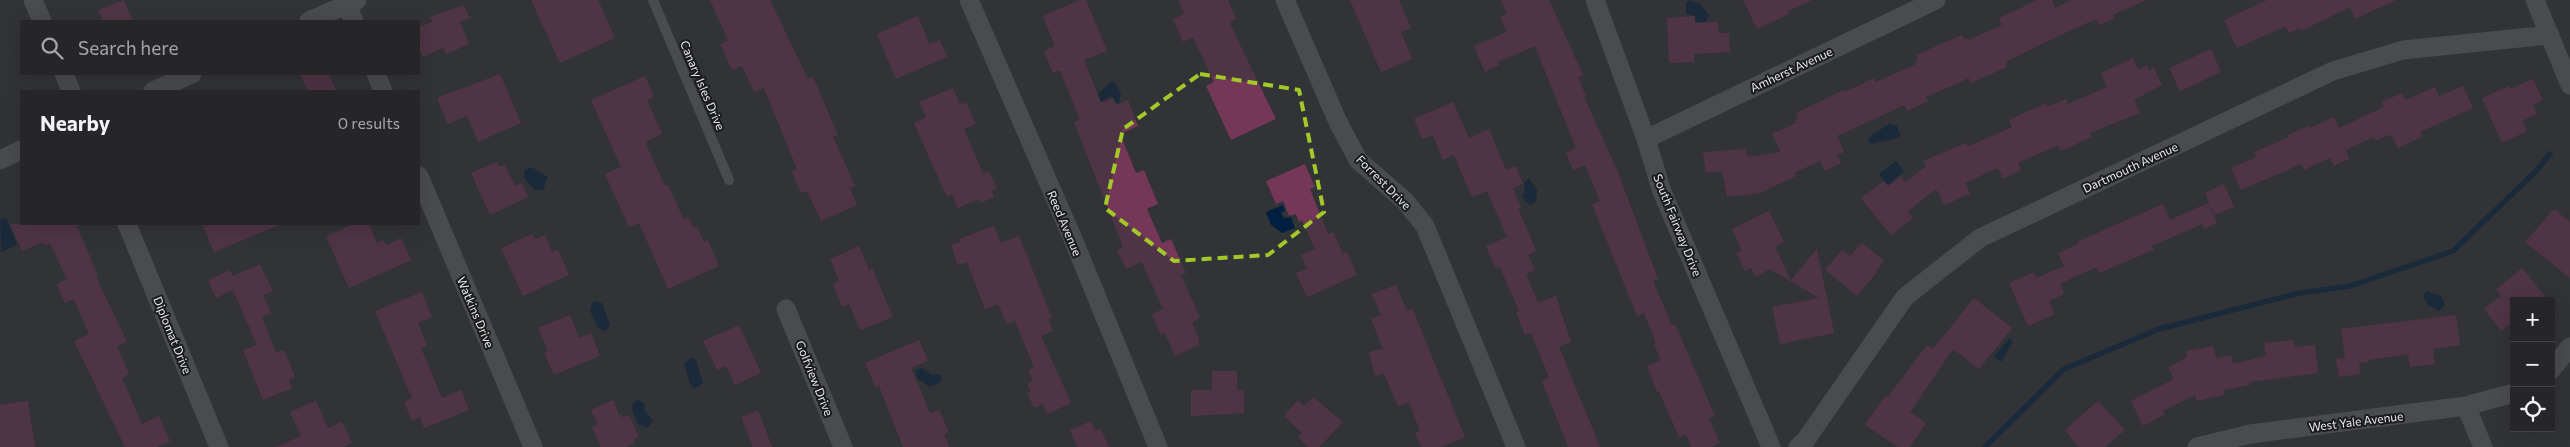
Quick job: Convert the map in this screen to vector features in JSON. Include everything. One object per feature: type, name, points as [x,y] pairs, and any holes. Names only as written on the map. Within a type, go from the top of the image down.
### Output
[{"type":"street","points":[[33,0],[42,20]]},
{"type":"street","name":"Reed Avenue","points":[[969,0],[1076,248],[1158,447]]},
{"type":"street","name":"Forrest Drive","points":[[1285,0],[1338,122],[1358,160],[1404,201],[1425,226],[1516,447]]},
{"type":"street","name":"South Fairway Drive","points":[[1595,0],[1646,139],[1662,189],[1771,447]]},
{"type":"street","name":"Amherst Avenue","points":[[1646,139],[1936,0]]},
{"type":"street","points":[[2535,0],[2570,85]]},
{"type":"street","points":[[312,20],[351,6]]},
{"type":"street","name":"Dartmouth Avenue","points":[[1798,447],[1805,441],[1905,297],[1980,238],[2333,71],[2402,50],[2550,35]]},
{"type":"street","points":[[64,75],[71,90]]},
{"type":"street","points":[[154,90],[190,75]]},
{"type":"street","points":[[376,75],[383,90]]},
{"type":"street","points":[[0,160],[20,150]]},
{"type":"street","name":"Watkins Drive","points":[[420,178],[533,447]]},
{"type":"street","name":"Diplomat Drive","points":[[127,225],[219,447]]},
{"type":"street","name":"Golfview Drive","points":[[786,309],[843,447]]},
{"type":"street","points":[[2555,365],[2570,348]]},
{"type":"street","name":"West Yale Avenue","points":[[2197,447],[2252,441],[2466,406],[2510,394]]},
{"type":"street","points":[[2466,406],[2484,447]]},
{"type":"lane","name":"Canary Isles Drive","points":[[653,0],[729,180]]},
{"type":"highlighted area","points":[[1200,74],[1299,90],[1324,212],[1268,255],[1174,261],[1105,208],[1123,129]]},
{"type":"water","points":[[1690,0],[1700,4],[1709,15],[1706,22],[1696,22],[1693,15],[1686,14],[1686,3]]},
{"type":"water","points":[[1110,82],[1115,83],[1121,94],[1119,103],[1111,96],[1101,102],[1098,94]]},
{"type":"water","points":[[1889,124],[1897,126],[1899,138],[1871,144],[1868,140],[1870,136]]},
{"type":"water","points":[[1896,161],[1904,171],[1888,185],[1879,174]]},
{"type":"water","points":[[531,167],[548,177],[543,190],[535,190],[525,179],[524,171]]},
{"type":"water","points":[[1529,178],[1537,190],[1536,201],[1531,205],[1522,197],[1525,190],[1524,183]]},
{"type":"water","points":[[1283,205],[1285,211],[1281,213],[1284,218],[1291,217],[1295,228],[1282,233],[1271,225],[1266,212]]},
{"type":"water","points":[[6,217],[17,245],[1,252],[0,219]]},
{"type":"water","points":[[2427,291],[2441,296],[2445,305],[2439,311],[2428,305],[2423,296]]},
{"type":"water","points":[[597,301],[602,303],[610,325],[606,331],[598,328],[590,311],[592,303]]},
{"type":"water","points":[[2009,338],[2013,342],[2001,362],[1994,357]]},
{"type":"water","points":[[691,357],[696,360],[703,383],[694,389],[690,384],[684,364]]},
{"type":"water","points":[[922,368],[932,375],[939,374],[941,382],[930,387],[918,379],[916,370]]},
{"type":"water","points":[[640,400],[645,404],[645,411],[653,421],[647,428],[638,424],[631,407],[635,401]]},
{"type":"building","points":[[124,0],[133,20],[103,20],[98,10]]},
{"type":"building","points":[[531,0],[598,0],[615,38],[560,63]]},
{"type":"building","points":[[710,0],[770,0],[808,79],[813,77],[838,135],[833,137],[855,186],[850,188],[857,205],[821,221],[807,191],[801,193],[792,172],[797,169],[764,88],[754,92],[742,66],[732,70],[720,44],[728,40]]},
{"type":"building","points":[[1080,0],[1086,0],[1107,51],[1084,60],[1101,103],[1113,98],[1116,105],[1128,100],[1138,126],[1120,134],[1136,173],[1144,170],[1158,204],[1147,209],[1162,243],[1171,239],[1186,273],[1181,275],[1200,318],[1192,322],[1199,339],[1199,345],[1175,356],[1165,333],[1161,335],[1152,314],[1163,309],[1142,262],[1126,269],[1117,250],[1123,247],[1074,122],[1080,120],[1060,70],[1053,73],[1044,51],[1055,46],[1043,16]]},
{"type":"building","points":[[1178,0],[1228,0],[1236,19],[1229,22],[1276,119],[1231,140],[1206,86],[1214,82],[1193,37],[1183,42],[1173,19],[1184,14]]},
{"type":"building","points":[[1350,0],[1399,0],[1411,28],[1401,32],[1412,59],[1381,72]]},
{"type":"building","points":[[1501,0],[1549,0],[1583,75],[1578,78],[1586,96],[1584,97],[1617,170],[1658,279],[1653,281],[1672,326],[1675,324],[1715,416],[1709,419],[1720,443],[1711,447],[1691,447],[1686,434],[1679,437],[1659,391],[1657,392],[1647,366],[1661,360],[1654,344],[1656,343],[1644,313],[1637,316],[1592,204],[1600,201],[1585,165],[1573,170],[1566,153],[1576,148],[1535,46],[1498,62],[1499,65],[1485,72],[1474,46],[1507,32],[1500,17],[1507,14]]},
{"type":"building","points":[[1743,0],[1812,0],[1788,11],[1789,14],[1757,29]]},
{"type":"building","points":[[2038,0],[2052,0],[2055,8],[2072,0],[2146,0],[2113,15],[2114,18],[2099,25],[2096,19],[2067,32],[2005,62],[2007,67],[1971,83],[1969,78],[1926,97],[1928,101],[1907,111],[1905,105],[1837,136],[1844,152],[1837,155],[1841,163],[1825,171],[1820,161],[1794,173],[1796,176],[1760,193],[1727,197],[1722,171],[1706,173],[1703,152],[1746,149],[1747,157],[1781,152],[1772,134],[1796,123],[1795,120],[1798,118],[1796,113],[1844,90],[1845,92],[1874,78],[1876,82],[1916,64],[1915,62],[1918,60],[1916,55],[1962,35],[1964,39],[1967,38],[1968,40],[2002,25],[1999,18]]},
{"type":"building","points":[[2267,0],[2396,0],[2355,19],[2350,7],[2301,31],[2300,28],[2289,33],[2286,26],[2237,48],[2224,20]]},
{"type":"building","points":[[464,5],[470,18],[460,22],[469,44],[446,54],[443,48],[423,57],[420,50],[420,27],[432,22],[430,17]]},
{"type":"building","points":[[918,16],[929,44],[940,40],[947,57],[896,79],[877,34]]},
{"type":"building","points":[[1695,16],[1695,23],[1718,22],[1718,33],[1729,33],[1730,52],[1694,54],[1694,62],[1669,63],[1667,18]]},
{"type":"building","points":[[2211,49],[2221,72],[2180,91],[2169,68]]},
{"type":"building","points":[[2133,58],[2138,69],[2147,65],[2149,71],[2154,68],[2162,85],[2134,100],[2140,113],[2090,133],[2092,137],[2061,151],[2058,145],[2018,163],[2021,170],[2003,179],[1998,168],[1965,183],[1970,194],[1944,205],[1936,189],[1908,211],[1913,218],[1891,235],[1861,198],[1884,181],[1888,186],[1901,176],[1905,182],[1926,166],[1923,161],[1966,143],[1967,147],[2012,127],[2009,120],[2046,103],[2047,107],[2066,99],[2068,104],[2107,87],[2101,73]]},
{"type":"building","points":[[500,74],[521,123],[478,142],[467,116],[448,124],[437,98]]},
{"type":"building","points":[[300,75],[329,75],[336,90],[308,90]]},
{"type":"building","points":[[645,76],[654,97],[647,100],[662,134],[645,142],[665,186],[668,185],[684,220],[689,218],[693,228],[697,226],[704,242],[708,240],[719,266],[668,289],[639,223],[629,227],[605,174],[621,167],[591,100]]},
{"type":"building","points":[[2533,79],[2543,100],[2533,105],[2537,114],[2522,121],[2527,131],[2502,143],[2482,98],[2509,86],[2510,89]]},
{"type":"building","points":[[2463,86],[2473,108],[2420,132],[2422,137],[2398,148],[2392,136],[2389,135],[2376,141],[2374,137],[2346,150],[2349,159],[2334,166],[2330,158],[2304,170],[2301,164],[2241,190],[2231,168],[2257,157],[2254,152],[2289,137],[2288,135],[2334,117],[2339,128],[2384,107],[2382,102],[2402,93],[2405,100],[2435,87],[2439,96]]},
{"type":"building","points":[[953,88],[960,105],[966,102],[976,124],[964,129],[983,174],[989,171],[997,189],[992,191],[994,197],[981,203],[979,199],[958,208],[952,194],[947,197],[914,123],[926,117],[919,102]]},
{"type":"building","points":[[1453,102],[1469,138],[1489,129],[1506,170],[1516,166],[1523,184],[1513,188],[1521,207],[1518,208],[1536,251],[1528,255],[1535,270],[1526,274],[1538,303],[1556,296],[1571,342],[1559,347],[1600,447],[1568,447],[1542,381],[1549,377],[1531,333],[1525,335],[1516,312],[1519,311],[1500,267],[1496,269],[1486,246],[1507,237],[1487,191],[1472,197],[1454,155],[1443,160],[1433,135],[1422,139],[1414,119]]},
{"type":"building","points":[[497,162],[499,167],[505,165],[515,186],[522,183],[528,197],[490,215],[471,173]]},
{"type":"building","points":[[1305,164],[1315,187],[1310,189],[1328,234],[1333,232],[1343,254],[1347,252],[1357,275],[1307,297],[1296,273],[1307,269],[1301,255],[1315,249],[1302,220],[1299,222],[1296,214],[1289,216],[1283,201],[1276,204],[1266,181]]},
{"type":"building","points":[[2224,184],[2234,207],[2214,215],[2205,193]]},
{"type":"building","points":[[2208,203],[2217,223],[2204,229],[2202,224],[2152,246],[2154,250],[2099,273],[2096,267],[2060,284],[2064,294],[2049,301],[2055,314],[2028,326],[2009,283],[2034,272],[2036,278],[2064,266],[2058,253],[2078,244],[2077,242],[2163,204],[2170,220]]},
{"type":"building","points":[[2554,209],[2570,222],[2570,278],[2525,242]]},
{"type":"building","points":[[1769,211],[1784,242],[1775,247],[1791,280],[1817,249],[1834,333],[1780,344],[1772,307],[1819,298],[1770,269],[1756,277],[1751,268],[1745,271],[1736,253],[1742,250],[1732,229]]},
{"type":"building","points":[[10,224],[76,225],[98,276],[96,277],[127,342],[117,346],[129,374],[122,378],[142,424],[159,416],[170,441],[157,447],[125,447],[74,341],[89,334],[74,299],[65,303],[57,284],[67,279],[50,243],[45,245],[43,242],[22,251]]},
{"type":"building","points":[[202,225],[280,225],[214,252]]},
{"type":"building","points":[[352,225],[369,225],[377,243],[383,240],[386,245],[401,238],[411,260],[349,288],[326,236]]},
{"type":"building","points":[[994,226],[1001,243],[1019,236],[1052,318],[1048,319],[1053,331],[1041,336],[1071,403],[1047,414],[1043,404],[1034,408],[1027,393],[1031,392],[1027,384],[1033,381],[1028,370],[1034,367],[1015,321],[1007,324],[998,304],[985,309],[967,262],[958,265],[951,245],[960,242],[959,239]]},
{"type":"building","points":[[532,234],[535,239],[545,235],[552,252],[558,250],[569,275],[523,296],[501,248]]},
{"type":"building","points":[[1862,243],[1884,261],[1857,296],[1825,270],[1842,250],[1850,256]]},
{"type":"building","points":[[859,246],[869,270],[872,268],[893,317],[860,330],[849,304],[842,307],[833,284],[839,281],[830,259]]},
{"type":"building","points":[[260,264],[273,291],[263,295],[271,313],[262,317],[276,353],[284,350],[295,377],[289,380],[292,388],[263,400],[243,350],[257,345],[233,290],[216,298],[208,280],[230,270],[233,276]]},
{"type":"building","points":[[2522,268],[2546,297],[2510,297],[2510,324],[2501,331],[2484,309],[2501,296],[2496,290]]},
{"type":"building","points":[[1396,285],[1407,311],[1412,308],[1465,437],[1441,447],[1421,447],[1415,433],[1420,431],[1409,402],[1398,407],[1384,373],[1375,376],[1369,352],[1383,349],[1371,319],[1381,315],[1372,294]]},
{"type":"building","points":[[422,292],[432,317],[418,323],[427,346],[421,348],[442,398],[461,390],[469,410],[424,428],[420,417],[412,421],[404,402],[412,398],[375,311]]},
{"type":"building","points":[[1974,298],[2012,328],[1979,369],[1953,349],[1910,412],[1926,423],[1910,447],[1898,447],[1865,425],[1885,396],[1888,397],[1927,345],[1933,349]]},
{"type":"building","points":[[570,315],[579,338],[591,333],[600,356],[554,375],[544,352],[548,351],[538,328]]},
{"type":"building","points":[[2456,315],[2460,345],[2433,349],[2435,364],[2410,367],[2408,354],[2359,363],[2360,374],[2339,377],[2336,359],[2345,358],[2341,329]]},
{"type":"building","points":[[739,325],[761,373],[735,385],[726,366],[717,370],[703,341]]},
{"type":"building","points":[[919,340],[928,361],[911,368],[930,413],[939,410],[949,432],[944,434],[949,447],[903,447],[879,386],[876,388],[865,363]]},
{"type":"building","points":[[2293,340],[2294,347],[2315,345],[2318,373],[2249,382],[2250,385],[2223,390],[2224,395],[2196,401],[2195,395],[2163,411],[2165,414],[2143,426],[2131,401],[2174,379],[2168,368],[2187,357],[2186,351],[2213,346],[2216,358],[2231,355],[2233,364],[2266,356],[2264,343]]},
{"type":"building","points":[[1212,371],[1237,371],[1237,391],[1244,390],[1244,413],[1191,416],[1191,390],[1212,390]]},
{"type":"building","points":[[1313,397],[1343,422],[1319,447],[1308,447],[1298,437],[1302,433],[1284,416],[1298,400],[1304,406]]},
{"type":"building","points":[[613,400],[619,415],[621,414],[623,418],[629,415],[639,437],[633,439],[635,443],[626,447],[601,447],[592,427],[598,424],[591,410]]},
{"type":"building","points":[[28,401],[35,447],[0,447],[0,405]]},
{"type":"building","points":[[316,401],[328,428],[342,422],[352,443],[343,447],[276,447],[301,436],[290,412]]},
{"type":"building","points":[[2098,401],[2125,430],[2105,447],[2079,447],[2065,430]]},
{"type":"building","points":[[758,410],[772,447],[753,447],[741,417]]},
{"type":"building","points":[[1091,421],[1095,431],[1100,428],[1109,447],[1077,447],[1070,430]]},
{"type":"waterway","points":[[1985,447],[2064,369],[2159,329],[2299,293],[2350,286],[2453,251],[2536,171],[2550,154]]}]
